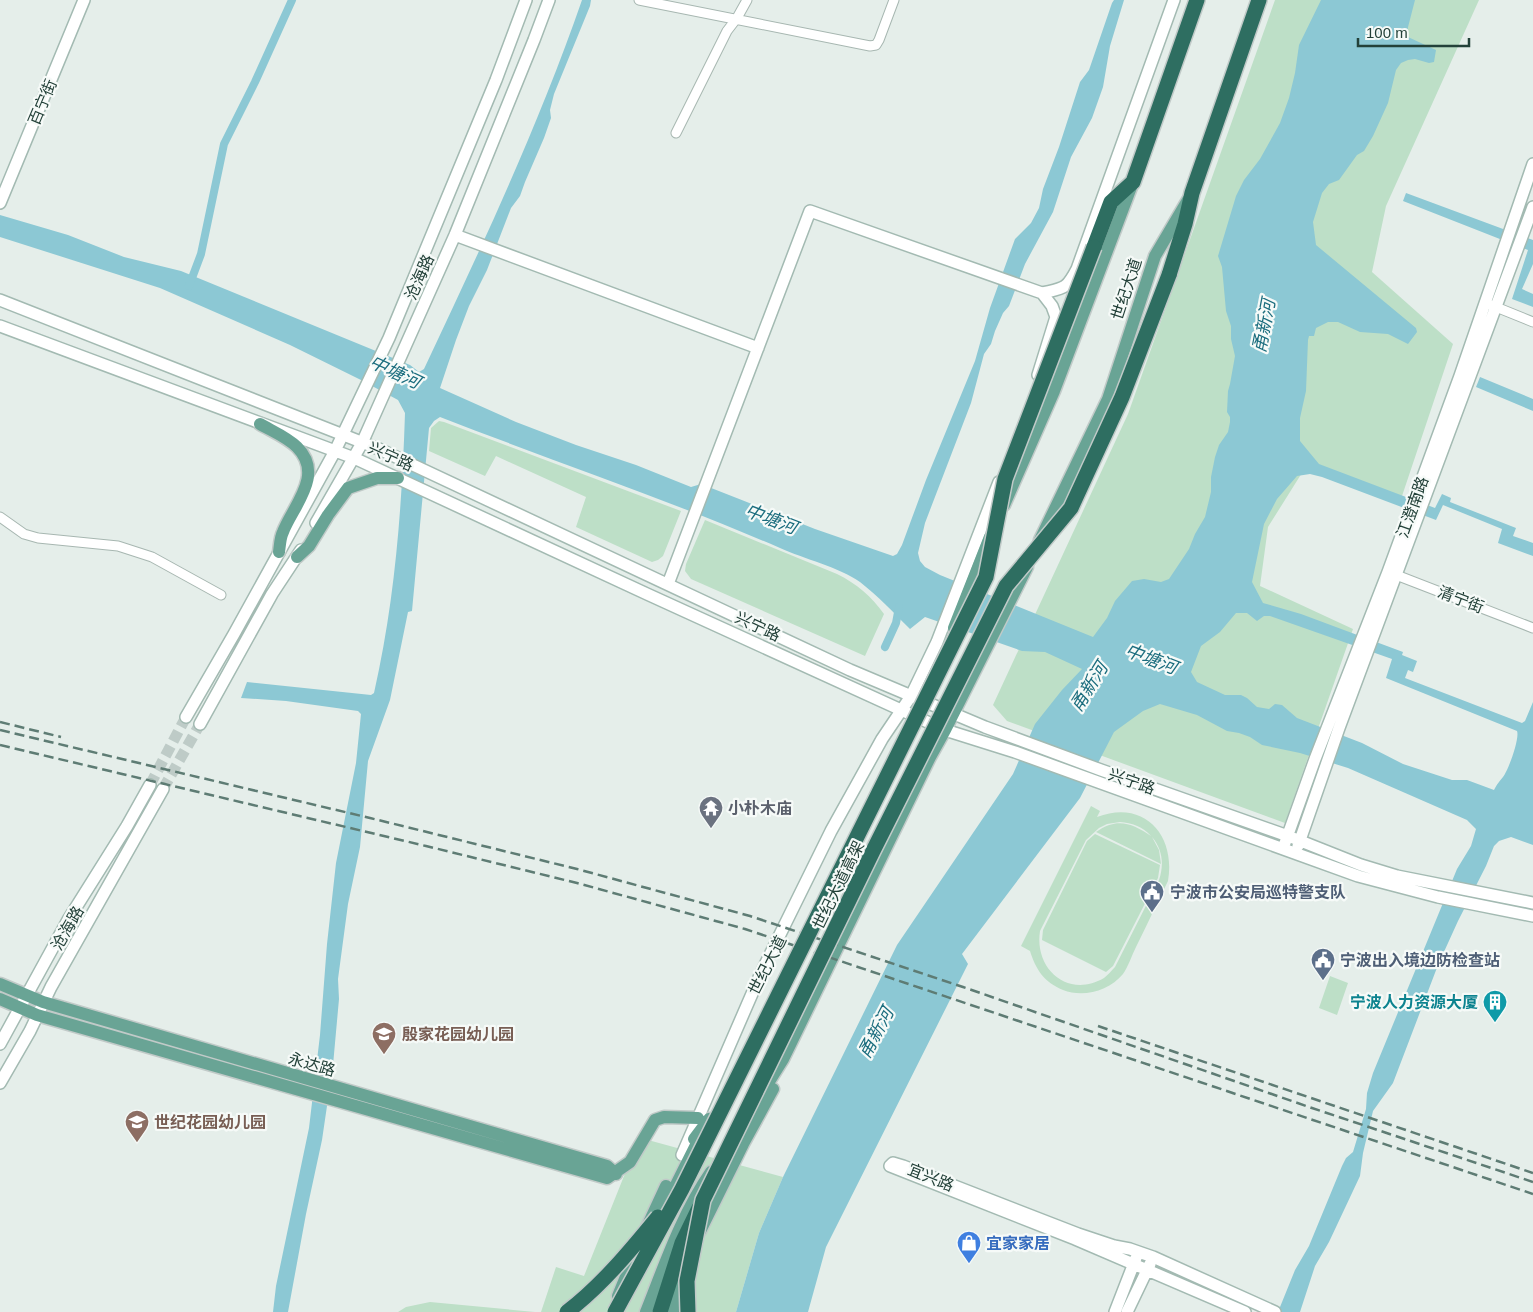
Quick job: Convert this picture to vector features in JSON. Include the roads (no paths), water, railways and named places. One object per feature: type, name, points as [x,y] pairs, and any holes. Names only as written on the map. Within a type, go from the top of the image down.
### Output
[{"type":"highway","name":"世纪大道","points":[[1133,182],[1197,0]]},
{"type":"highway","name":"世纪大道","points":[[1192,193],[1259,0]]},
{"type":"highway","name":"世纪大道高架","points":[[682,1188],[982,571],[1005,479],[1111,202],[1133,182]]},
{"type":"highway","name":"世纪大道高架","points":[[703,1200],[873,851],[1012,586],[1071,508],[1122,397],[1169,275],[1185,224],[1192,193]]},
{"type":"highway","points":[[567,1312],[588,1296],[624,1258],[682,1188]]},
{"type":"highway","points":[[614,1312],[682,1188]]},
{"type":"highway","points":[[660,1312],[682,1243],[703,1200]]},
{"type":"highway","points":[[688,1312],[687,1281],[703,1200]]},
{"type":"main road","name":"百宁街","points":[[0,203],[84,0]]},
{"type":"main road","name":"沧海路","points":[[186,717],[343,435],[380,356],[496,80],[526,0]]},
{"type":"main road","name":"沧海路","points":[[200,724],[272,594],[297,557],[362,443],[455,235],[549,0]]},
{"type":"main road","points":[[1042,294],[1068,285],[1077,269],[1174,0]]},
{"type":"main road","name":"江澄南路","points":[[1491,305],[1532,168]]},
{"type":"main road","name":"世纪大道","points":[[624,1312],[649,1244],[703,1118],[907,713],[951,638],[982,571],[1054,391],[1133,182]]},
{"type":"main road","name":"世纪大道","points":[[945,730],[1012,586],[1108,399],[1156,256],[1192,193]]},
{"type":"main road","name":"江澄南路","points":[[1284,848],[1315,759],[1334,726],[1491,305],[1533,207]]},
{"type":"main road","points":[[668,584],[810,211],[1042,294],[1052,306],[1056,317],[1053,329],[1014,445],[915,698]]},
{"type":"main road","points":[[455,235],[758,348]]},
{"type":"main road","name":"兴宁路","points":[[0,300],[399,458],[850,670],[953,714],[1101,770],[1288,836],[1361,866],[1443,886],[1533,903]]},
{"type":"main road","name":"兴宁路","points":[[0,326],[354,458],[945,730],[1015,752],[1358,876],[1438,897],[1533,916]]},
{"type":"main road","name":"沧海路","points":[[260,424],[297,448],[308,466],[306,488],[282,533],[279,552]]},
{"type":"main road","name":"沧海路","points":[[297,557],[309,546],[348,488],[377,478],[398,478]]},
{"type":"main road","points":[[614,1312],[625,1276],[644,1234],[682,1155],[703,1118],[761,973],[831,831],[882,738],[907,713]]},
{"type":"main road","name":"江澄南路","points":[[1296,852],[1326,768],[1334,726]]},
{"type":"main road","points":[[646,1312],[697,1192],[738,1132],[783,1059],[925,766],[945,730]]},
{"type":"main road","name":"沧海路","points":[[0,1044],[68,920],[150,785]]},
{"type":"main road","name":"沧海路","points":[[0,1083],[38,1015],[43,1002],[163,789]]},
{"type":"main road","name":"永达路","points":[[0,984],[43,1002],[306,1086]]},
{"type":"main road","name":"永达路","points":[[0,999],[38,1015],[607,1166],[616,1174],[630,1162],[654,1120],[664,1117],[703,1118]]},
{"type":"main road","points":[[667,1312],[693,1245],[743,1144],[777,1082],[783,1059]]},
{"type":"main road","name":"宜兴路","points":[[1245,1312],[1147,1269],[890,1166],[893,1163],[903,1166],[1078,1234],[1114,1246],[1138,1251],[1271,1310]]},
{"type":"main road","points":[[1115,1312],[1138,1251]]},
{"type":"main road","points":[[1127,1312],[1153,1257]]},
{"type":"main road","points":[[672,1312],[677,1283]]},
{"type":"street","points":[[639,0],[870,46],[876,45],[879,40],[894,0]]},
{"type":"street","points":[[676,133],[727,31],[747,0]]},
{"type":"street","points":[[1491,305],[1533,322]]},
{"type":"street","points":[[0,516],[24,534],[38,538],[118,546],[152,557],[221,595]]},
{"type":"street","name":"清宁街","points":[[1392,573],[1533,628]]},
{"type":"water","points":[[582,0],[591,0],[554,94],[550,110],[551,118],[544,138],[520,196],[511,208],[487,270],[469,306],[440,388],[516,422],[576,445],[636,465],[691,487],[701,484],[815,529],[893,556],[897,554],[902,545],[926,480],[975,361],[990,308],[1015,239],[1031,223],[1039,208],[1043,189],[1080,82],[1089,70],[1112,3],[1114,0],[1124,0],[1110,46],[1103,87],[1092,118],[1071,157],[1053,212],[1025,264],[1009,306],[1003,313],[991,344],[984,354],[971,403],[925,523],[918,553],[920,561],[925,567],[940,575],[1093,637],[1107,618],[1115,601],[1132,581],[1144,579],[1161,582],[1169,579],[1189,549],[1205,517],[1211,492],[1211,477],[1215,457],[1219,445],[1228,432],[1230,422],[1227,412],[1228,391],[1235,356],[1231,339],[1231,326],[1226,311],[1222,267],[1218,256],[1236,196],[1280,123],[1289,98],[1299,45],[1321,0],[1415,0],[1407,31],[1408,37],[1436,50],[1434,62],[1429,63],[1415,59],[1401,63],[1396,70],[1388,103],[1373,136],[1364,151],[1357,155],[1339,180],[1329,184],[1322,193],[1313,222],[1316,245],[1416,328],[1417,332],[1408,344],[1388,334],[1360,332],[1338,322],[1328,322],[1316,328],[1314,336],[1309,336],[1308,340],[1306,391],[1300,418],[1300,441],[1319,464],[1435,508],[1442,494],[1451,498],[1450,502],[1516,528],[1513,536],[1533,543],[1533,556],[1498,543],[1502,529],[1443,505],[1436,520],[1310,474],[1297,476],[1277,499],[1264,524],[1252,582],[1263,603],[1301,614],[1403,652],[1402,655],[1417,661],[1413,672],[1408,670],[1405,678],[1522,723],[1525,721],[1533,702],[1533,845],[1511,837],[1499,841],[1494,846],[1438,965],[1393,1083],[1373,1111],[1363,1153],[1360,1176],[1329,1242],[1315,1266],[1300,1312],[1278,1312],[1295,1270],[1309,1246],[1342,1166],[1346,1158],[1353,1152],[1366,1109],[1367,1093],[1373,1073],[1457,869],[1471,846],[1476,829],[1467,820],[1348,768],[1300,753],[1262,745],[1250,737],[1227,731],[1197,715],[1160,704],[1143,711],[1114,732],[1080,798],[962,954],[968,964],[826,1247],[808,1312],[736,1312],[759,1233],[783,1177],[897,945],[1013,774],[1035,724],[1062,690],[1082,669],[1045,652],[1022,651],[925,617],[910,629],[867,587],[842,572],[653,497],[440,417],[429,428],[412,611],[408,612],[390,700],[368,761],[360,847],[348,904],[338,979],[339,999],[333,1065],[322,1140],[288,1312],[273,1312],[276,1286],[309,1128],[320,1035],[336,863],[356,763],[361,714],[358,711],[286,701],[241,698],[247,682],[371,695],[374,693],[387,624],[396,554],[405,413],[398,400],[361,380],[290,345],[160,288],[0,237],[0,215],[68,235],[124,257],[181,271],[410,365],[419,372],[424,369],[487,233],[528,141]],"holes":[[[1236,613],[1247,613],[1257,621],[1264,616],[1270,616],[1392,659],[1386,678],[1517,731],[1515,747],[1505,774],[1494,790],[1467,780],[1452,780],[1403,764],[1362,743],[1297,718],[1282,705],[1275,704],[1269,709],[1257,707],[1241,695],[1225,695],[1197,682],[1191,672],[1201,646],[1220,632]]]},
{"type":"water","points":[[1406,193],[1533,240],[1533,264],[1522,289],[1533,294],[1533,307],[1512,299],[1528,250],[1403,201]]},
{"type":"water","points":[[1480,377],[1533,399],[1533,411],[1476,387]]},
{"type":"waterway","points":[[189,286],[201,254],[224,144],[255,82],[292,0]]},
{"type":"waterway","points":[[885,647],[896,623],[899,607]]},
{"type":"tunnel","points":[[150,785],[186,717]]},
{"type":"tunnel","points":[[163,789],[200,724]]},
{"type":"railway","points":[[0,722],[61,737]]},
{"type":"railway","points":[[0,730],[577,869],[750,916],[1533,1182]]},
{"type":"railway","points":[[0,745],[577,883],[745,929],[1533,1194]]},
{"type":"railway","points":[[1098,1026],[1533,1173]]},
{"type":"place","name":"小朴木庙","points":[[711,829]]},
{"type":"place","name":"宁波市公安局巡特警支队","points":[[1152,913]]},
{"type":"place","name":"宁波出入境边防检查站","points":[[1323,981]]},
{"type":"place","name":"宁波人力资源大厦","points":[[1495,1023]]},
{"type":"place","name":"殷家花园幼儿园","points":[[384,1055]]},
{"type":"place","name":"世纪花园幼儿园","points":[[137,1143]]},
{"type":"place","name":"宜家家居","points":[[969,1264]]},
{"type":"water label","name":"甬新河","points":[[1264,326]]},
{"type":"water label","name":"中塘河","points":[[395,372]]},
{"type":"water label","name":"中塘河","points":[[771,519]]},
{"type":"water label","name":"中塘河","points":[[1151,659]]},
{"type":"water label","name":"甬新河","points":[[1089,687]]},
{"type":"water label","name":"甬新河","points":[[876,1033]]}]
